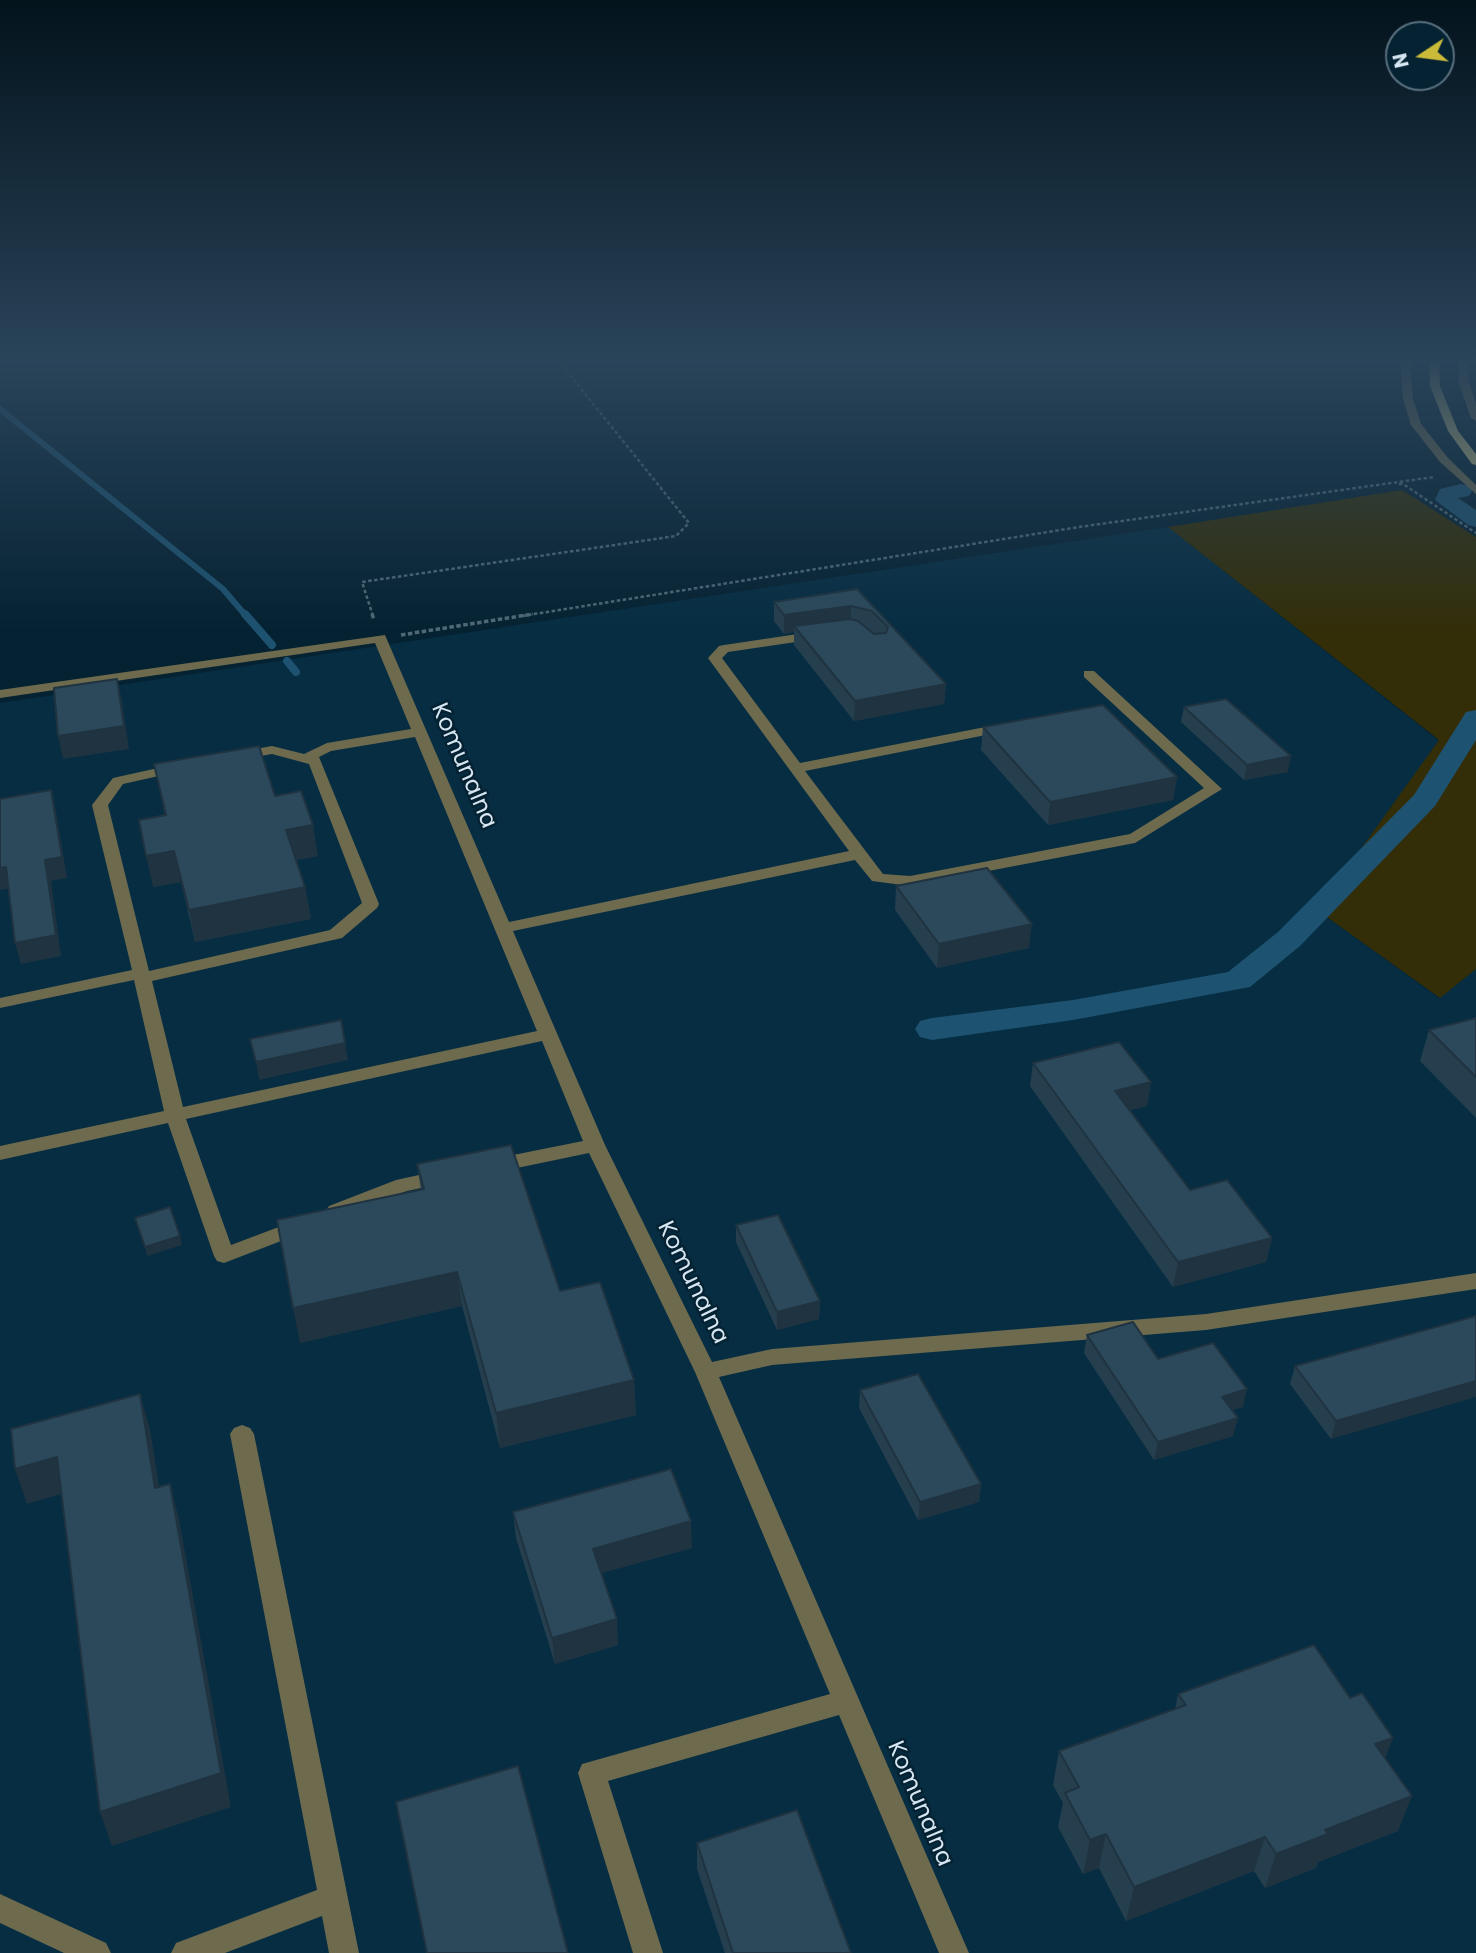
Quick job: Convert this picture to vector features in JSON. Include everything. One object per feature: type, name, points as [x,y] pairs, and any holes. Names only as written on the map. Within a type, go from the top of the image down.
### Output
[{"type":"street","points":[[1438,450],[1476,491]]},
{"type":"street","points":[[837,633],[724,649],[715,658],[878,878],[910,881],[1135,838],[1214,789],[1089,674]]},
{"type":"street","points":[[0,694],[380,638]]},
{"type":"street","name":"Komunalna","points":[[380,638],[595,1145],[706,1372],[954,1953]]},
{"type":"street","points":[[796,768],[1018,725]]},
{"type":"street","points":[[305,759],[327,747],[420,732]]},
{"type":"street","points":[[0,1003],[336,934],[371,904],[315,761],[272,750],[218,760]]},
{"type":"street","points":[[191,764],[118,781],[100,805],[175,1115],[224,1256],[403,1185],[595,1145]]},
{"type":"street","points":[[503,928],[859,854]]},
{"type":"street","points":[[0,1153],[548,1034]]},
{"type":"street","points":[[706,1372],[772,1357],[1206,1322],[1476,1281]]},
{"type":"street","points":[[242,1434],[344,1953]]},
{"type":"street","points":[[648,1953],[592,1773],[847,1701]]},
{"type":"street","points":[[186,1953],[333,1898]]},
{"type":"street","points":[[0,1908],[96,1953]]},
{"type":"path","points":[[630,450],[689,523],[676,536],[362,582],[380,638],[1079,527],[1459,475]]},
{"type":"path","points":[[1387,483],[1403,484],[1476,533]]},
{"type":"shaded area","points":[[1402,490],[1476,537],[1476,969],[1440,998],[1317,910],[1439,740],[1168,527]]},
{"type":"shaded area","points":[[1168,527],[1439,741],[1317,910],[1439,998],[1476,969],[1476,1953],[0,1953],[0,703]]},
{"type":"building","points":[[857,589],[946,684],[855,701],[794,626],[850,619],[858,621],[874,634],[886,633],[888,627],[872,611],[851,606],[784,615],[774,602]]},
{"type":"building","points":[[117,679],[124,726],[58,736],[54,688]]},
{"type":"building","points":[[1226,699],[1291,756],[1247,765],[1184,707]]},
{"type":"building","points":[[1103,705],[1177,777],[1050,802],[983,727]]},
{"type":"building","points":[[259,746],[275,796],[301,791],[313,825],[286,830],[305,887],[189,910],[174,851],[146,856],[139,820],[166,815],[154,764]]},
{"type":"building","points":[[51,790],[62,857],[45,860],[56,935],[15,943],[6,867],[0,868],[0,799]]},
{"type":"building","points":[[987,868],[1032,924],[939,944],[896,886]]},
{"type":"building","points":[[1476,1018],[1476,1077],[1429,1030]]},
{"type":"building","points":[[341,1020],[345,1043],[256,1062],[250,1039]]},
{"type":"building","points":[[1119,1042],[1151,1082],[1115,1091],[1190,1190],[1227,1180],[1272,1238],[1178,1262],[1033,1063]]},
{"type":"building","points":[[511,1145],[560,1291],[600,1282],[634,1380],[496,1413],[457,1272],[293,1308],[277,1220],[424,1189],[417,1164]]},
{"type":"building","points":[[170,1207],[180,1236],[145,1247],[135,1218]]},
{"type":"building","points":[[778,1215],[820,1301],[777,1312],[736,1225]]},
{"type":"building","points":[[1476,1316],[1476,1381],[1336,1421],[1295,1366]]},
{"type":"building","points":[[1133,1322],[1158,1359],[1213,1343],[1247,1389],[1222,1397],[1238,1418],[1158,1442],[1087,1335]]},
{"type":"building","points":[[918,1374],[981,1484],[920,1502],[860,1390]]},
{"type":"building","points":[[140,1394],[155,1488],[170,1484],[221,1773],[100,1812],[57,1457],[15,1469],[11,1429]]},
{"type":"building","points":[[671,1469],[691,1521],[593,1549],[617,1619],[552,1638],[513,1512]]},
{"type":"building","points":[[1314,1645],[1350,1698],[1362,1693],[1393,1738],[1375,1744],[1412,1796],[1325,1830],[1328,1834],[1276,1854],[1265,1837],[1134,1887],[1106,1834],[1090,1840],[1065,1793],[1079,1787],[1059,1751],[1186,1705],[1178,1694]]},
{"type":"building","points":[[518,1766],[568,1953],[427,1953],[396,1802]]},
{"type":"building","points":[[797,1810],[851,1953],[733,1953],[697,1843]]},
{"type":"waterway","points":[[51,450],[223,589],[246,616]]},
{"type":"waterway","points":[[1461,491],[1448,494],[1446,500],[1476,520]]},
{"type":"waterway","points":[[245,614],[272,645]]},
{"type":"waterway","points":[[287,661],[296,672]]},
{"type":"waterway","points":[[932,1029],[1073,1010],[1238,980],[1289,939],[1425,800],[1476,718]]}]
